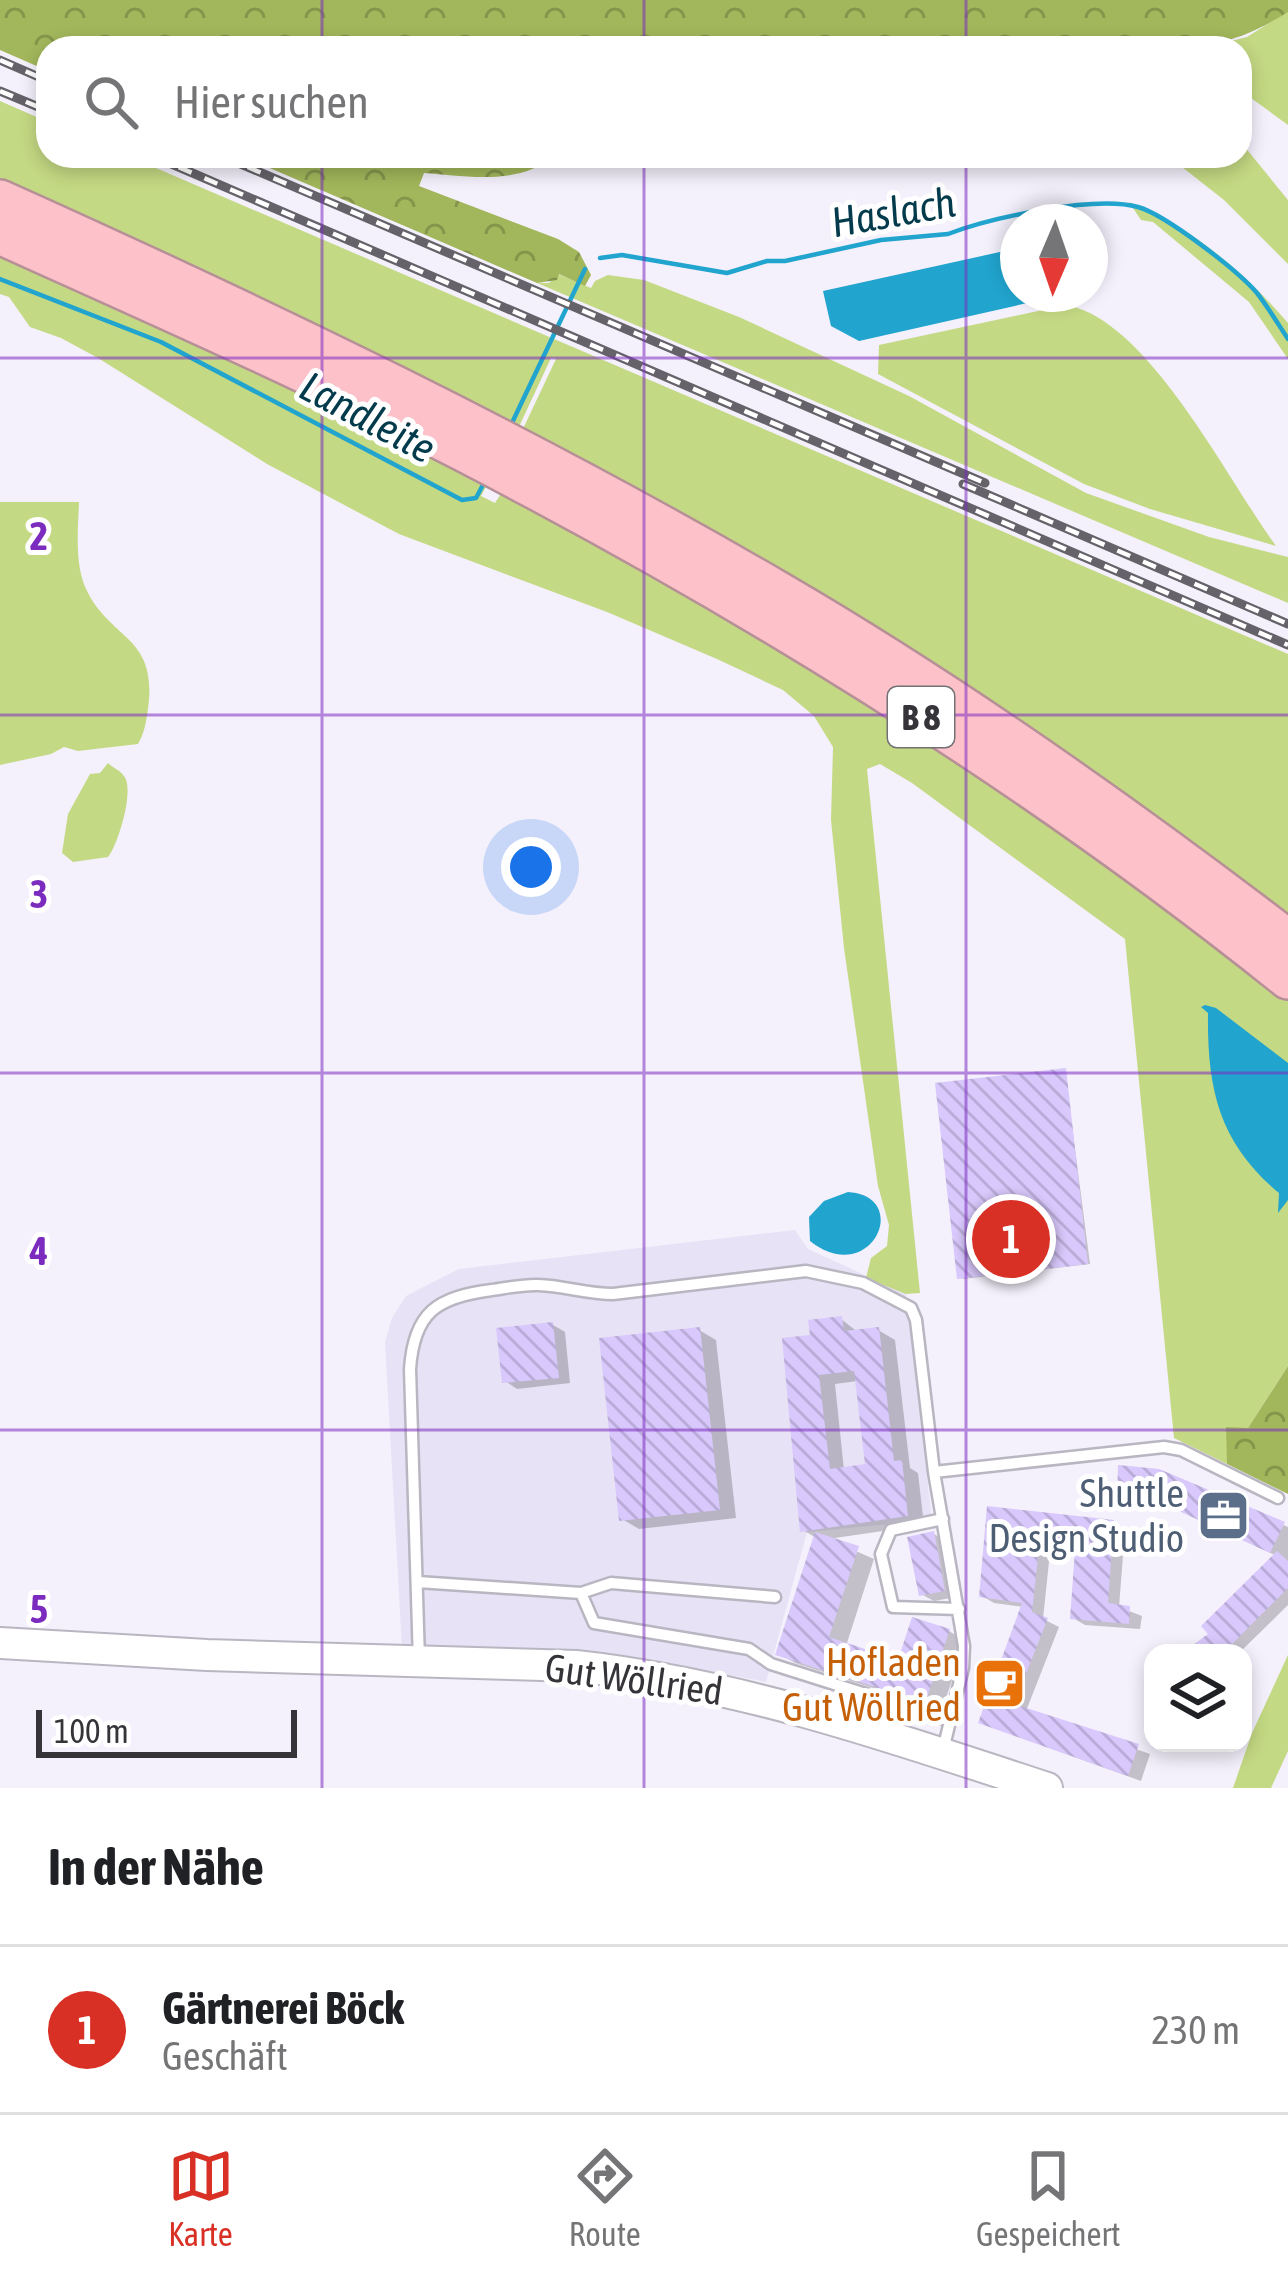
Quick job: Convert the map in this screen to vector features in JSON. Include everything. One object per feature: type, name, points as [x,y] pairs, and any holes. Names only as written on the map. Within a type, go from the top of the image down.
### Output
[{"type":"highway","name":"B 8","points":[[0,200],[309,342],[540,475],[782,593],[992,727],[1288,940]]},
{"type":"highway","name":"B 8","points":[[0,234],[304,372],[467,436]]},
{"type":"highway","name":"B 8","points":[[540,475],[976,751],[1200,908],[1288,979]]},
{"type":"street","name":"Gut Wöllried","points":[[0,1642],[207,1655],[576,1666],[690,1682],[800,1708],[1047,1788]]},
{"type":"lane","points":[[419,1661],[412,1337],[430,1310],[462,1294],[539,1285],[581,1294],[613,1294],[806,1271],[863,1283],[911,1308],[916,1321],[963,1668],[942,1754]]},
{"type":"lane","points":[[934,1472],[1164,1447],[1181,1450],[1278,1498]]},
{"type":"lane","points":[[943,1519],[891,1530],[881,1554],[893,1607],[958,1609]]},
{"type":"lane","points":[[418,1582],[581,1593],[610,1583],[775,1597]]},
{"type":"lane","name":"Gut Wöllried","points":[[581,1593],[594,1623],[749,1649],[771,1664],[951,1721]]},
{"type":"shaded area","points":[[795,1230],[808,1249],[906,1294],[932,1520],[807,1532],[766,1682],[637,1657],[402,1648],[385,1342],[406,1296],[459,1269]]},
{"type":"green space","points":[[0,0],[1288,0],[1288,12],[1240,36],[36,36],[36,66],[0,50]]},
{"type":"green space","points":[[1288,11],[1288,125],[1252,99],[1249,36]]},
{"type":"green space","points":[[0,101],[36,117],[36,168],[156,168],[1288,654],[1288,933],[521,433],[556,359],[551,358],[517,431],[0,190]]},
{"type":"green space","points":[[1252,156],[1288,200],[1288,264],[1224,200],[1183,168],[1252,168]]},
{"type":"green space","points":[[270,168],[533,168],[474,177],[424,173],[419,186],[558,239],[579,252],[591,275],[585,286],[559,274],[557,280],[537,283]]},
{"type":"green space","points":[[1129,202],[1195,238],[1254,286],[1288,323],[1288,359],[1249,302],[1153,222],[1141,220]]},
{"type":"green space","points":[[0,247],[289,380],[487,485],[481,496],[495,503],[502,492],[884,706],[1288,992],[1288,1366],[1248,1428],[1227,1428],[1227,1464],[1174,1438],[1125,939],[912,783],[880,764],[867,769],[920,1293],[906,1294],[866,1278],[871,1258],[887,1246],[889,1225],[878,1186],[844,948],[831,820],[833,747],[814,716],[783,690],[717,659],[399,534],[267,464],[98,358],[30,327],[9,297],[0,294]]},
{"type":"green space","points":[[558,274],[591,288],[608,275],[644,280],[739,317],[909,396],[1086,493],[1209,537],[1288,557],[1288,603],[537,283],[549,283]]},
{"type":"green space","points":[[1033,312],[1084,312],[1097,317],[1127,339],[1156,370],[1276,546],[1084,484],[878,374],[879,345]]},
{"type":"green space","points":[[0,502],[79,502],[78,549],[84,583],[98,608],[138,651],[149,679],[138,744],[78,751],[64,747],[0,765]]},
{"type":"green space","points":[[108,763],[127,783],[116,841],[108,857],[73,862],[62,853],[68,814],[90,774],[100,773]]},
{"type":"green space","points":[[1288,1366],[1288,1494],[1227,1464],[1226,1427],[1248,1428]]},
{"type":"green space","points":[[1288,1655],[1288,1751],[1271,1788],[1233,1788],[1245,1752],[1252,1752],[1252,1733]]},
{"type":"water","points":[[1000,252],[1000,309],[859,341],[831,326],[823,291]]},
{"type":"water","points":[[1201,1007],[1216,1008],[1288,1063],[1288,1200],[1278,1213],[1279,1193],[1242,1154],[1221,1113],[1210,1066],[1208,1013]]},
{"type":"water","points":[[848,1192],[868,1197],[878,1208],[881,1222],[866,1248],[851,1254],[832,1253],[810,1241],[809,1217],[824,1201]]},
{"type":"building","points":[[1066,1068],[1088,1264],[957,1279],[935,1083]]},
{"type":"building","points":[[842,1316],[844,1331],[879,1327],[894,1461],[902,1460],[908,1516],[800,1532],[782,1338],[810,1335],[808,1320]],"holes":[[[854,1371],[865,1464],[830,1469],[819,1375]]]},
{"type":"building","points":[[553,1322],[559,1378],[502,1383],[496,1328]]},
{"type":"building","points":[[700,1327],[720,1510],[619,1521],[599,1338]]},
{"type":"building","points":[[1118,1465],[1159,1469],[1285,1522],[1270,1553],[1153,1499],[1117,1496]]},
{"type":"building","points":[[987,1506],[1114,1520],[1108,1603],[1130,1606],[1129,1624],[1070,1619],[1075,1550],[1039,1547],[1032,1612],[1048,1618],[1014,1704],[1139,1744],[1128,1776],[978,1723],[1022,1603],[979,1597]]},
{"type":"building","points":[[934,1531],[945,1591],[919,1596],[907,1537]]},
{"type":"building","points":[[815,1532],[859,1546],[829,1637],[898,1660],[912,1617],[950,1629],[925,1703],[775,1655]]},
{"type":"building","points":[[1277,1551],[1288,1561],[1288,1588],[1232,1644],[1194,1644],[1208,1634],[1201,1626]]},
{"type":"waterway","name":"Haslach","points":[[600,258],[622,255],[727,273],[881,240],[948,234],[1042,210],[1119,204],[1150,212],[1218,258],[1257,293],[1288,339]]},
{"type":"waterway","name":"Landleite","points":[[510,427],[585,269]]},
{"type":"waterway","name":"Landleite","points":[[0,279],[161,342],[462,500],[476,498],[485,481]]},
{"type":"railway","points":[[0,60],[36,76]]},
{"type":"railway","points":[[0,91],[36,106]]},
{"type":"railway","points":[[181,168],[1288,645]]},
{"type":"railway","points":[[250,168],[985,483]]},
{"type":"railway","points":[[963,484],[1288,624]]},
{"type":"place","name":"Gärtnerei Böck","points":[[1011,1239]]},
{"type":"place","name":"Shuttle Design Studio","points":[[1223,1515]]},
{"type":"place","name":"Hofladen Gut Wöllried","points":[[1000,1684]]}]
